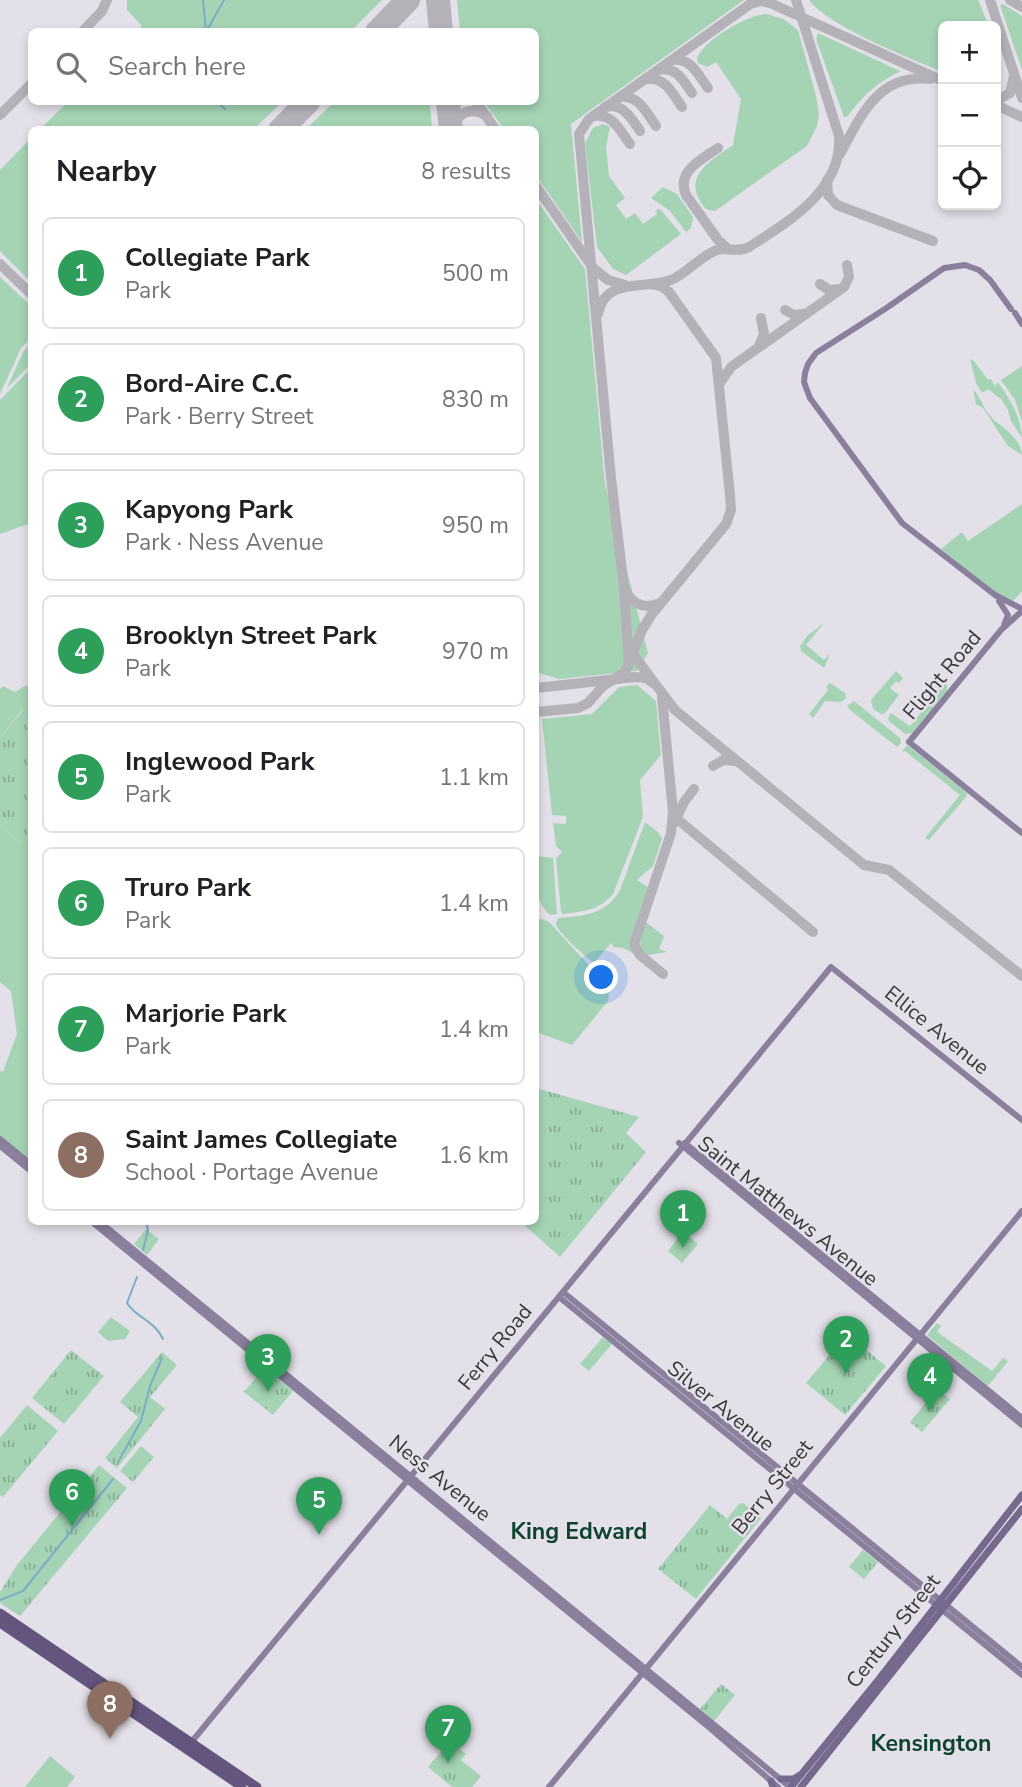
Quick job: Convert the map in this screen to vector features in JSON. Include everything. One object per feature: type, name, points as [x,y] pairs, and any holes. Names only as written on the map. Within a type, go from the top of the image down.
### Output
[{"type":"highway","points":[[0,1613],[189,1746],[242,1787]]},
{"type":"highway","points":[[0,1623],[257,1787]]},
{"type":"main road","points":[[1022,324],[990,280],[978,269],[960,265],[944,268],[820,350],[807,363],[804,377],[810,398],[893,514],[995,596],[1022,610]]},
{"type":"main road","points":[[995,596],[1008,613],[1001,630]]},
{"type":"main road","name":"Flight Road","points":[[1022,610],[1001,630],[909,741],[1022,832]]},
{"type":"main road","name":"Ellice Avenue","points":[[831,967],[1022,1120]]},
{"type":"main road","name":"Ferry Road","points":[[189,1746],[831,967]]},
{"type":"main road","points":[[0,1139],[28,1162]]},
{"type":"main road","name":"Saint Matthews Avenue","points":[[685,1145],[1022,1426]]},
{"type":"main road","points":[[0,1146],[28,1169]]},
{"type":"main road","name":"Berry Street","points":[[549,1787],[1022,1211]]},
{"type":"main road","name":"Ness Avenue","points":[[96,1225],[412,1476],[776,1784],[791,1787]]},
{"type":"main road","name":"Ness Avenue","points":[[104,1225],[412,1476]]},
{"type":"main road","name":"Silver Avenue","points":[[561,1294],[1022,1667]]},
{"type":"main road","name":"Saint Matthews Avenue","points":[[918,1337],[1022,1418]]},
{"type":"main road","name":"Century Street","points":[[791,1787],[804,1777],[941,1604],[1022,1495]]},
{"type":"main road","name":"Century Street","points":[[941,1604],[1022,1509]]},
{"type":"main road","name":"Silver Avenue","points":[[941,1604],[1022,1675]]},
{"type":"main road","points":[[776,1784],[804,1777],[803,1787]]},
{"type":"green space","points":[[127,0],[382,0],[354,28],[140,28],[142,26],[127,10]]},
{"type":"green space","points":[[457,0],[744,0],[571,124],[582,242],[539,179],[539,126],[502,126],[486,105],[539,105],[539,28],[460,28]]},
{"type":"green space","points":[[809,0],[978,0],[987,21],[938,21],[938,70],[851,31],[819,10]]},
{"type":"green space","points":[[1003,4],[1022,16],[1022,70],[1000,5]]},
{"type":"green space","points":[[767,14],[783,19],[798,30],[816,96],[819,114],[817,126],[807,146],[715,211],[709,210],[699,199],[696,181],[704,167],[733,145],[741,99],[716,62],[707,67],[698,63],[697,58],[708,44],[728,29],[749,18]]},
{"type":"green space","points":[[818,33],[901,71],[885,79],[844,117],[816,39]]},
{"type":"green space","points":[[65,105],[279,105],[257,126],[43,126]]},
{"type":"green space","points":[[331,105],[430,105],[432,126],[309,126]]},
{"type":"green space","points":[[603,124],[610,127],[606,147],[609,176],[625,198],[616,205],[626,219],[635,213],[643,224],[660,209],[681,234],[626,275],[613,269],[597,247],[585,143],[593,128]]},
{"type":"green space","points":[[28,141],[28,279],[0,251],[0,170]]},
{"type":"green space","points":[[663,187],[677,194],[693,217],[691,228],[686,232],[670,211],[651,198]]},
{"type":"green space","points":[[539,203],[585,269],[605,484],[648,653],[637,671],[559,679],[539,673]]},
{"type":"green space","points":[[0,277],[28,303],[28,341],[21,348],[0,394]]},
{"type":"green space","points":[[28,346],[28,367],[7,388]]},
{"type":"green space","points":[[970,359],[988,380],[991,379],[995,386],[998,382],[1002,388],[1017,416],[1022,438],[1001,399],[988,389],[982,393],[976,383]]},
{"type":"green space","points":[[1022,366],[1022,422],[1015,400],[1001,380]]},
{"type":"green space","points":[[28,371],[28,524],[0,534],[0,400]]},
{"type":"green space","points":[[973,389],[988,414],[1015,438],[1022,455],[1008,446],[983,408],[976,404]]},
{"type":"green space","points":[[1022,504],[1022,591],[1013,601],[994,592],[941,549],[962,532],[968,541]]},
{"type":"green space","points":[[824,623],[806,645],[824,660],[830,654],[824,668],[801,651],[800,646],[808,635]]},
{"type":"green space","points":[[896,671],[903,678],[890,688],[899,695],[885,713],[881,714],[873,709],[871,700]]},
{"type":"green space","points":[[830,683],[845,693],[846,698],[841,702],[825,701],[813,718],[809,714],[828,690],[826,687]]},
{"type":"green space","points":[[945,683],[947,691],[912,733],[905,734],[889,721],[891,713],[910,726]]},
{"type":"green space","points":[[637,685],[656,701],[661,755],[640,780],[643,817],[613,894],[596,907],[563,914],[556,859],[562,852],[556,846],[553,823],[566,824],[566,816],[552,815],[542,719],[592,714],[619,687]]},
{"type":"green space","points":[[3,686],[15,692],[28,686],[28,708],[22,710],[0,738],[0,689]]},
{"type":"green space","points":[[854,701],[900,738],[901,743],[897,747],[850,710],[847,706]]},
{"type":"green space","points":[[23,710],[27,710],[28,849],[0,826],[0,738]]},
{"type":"green space","points":[[907,745],[967,793],[929,840],[925,838],[960,795],[905,751],[902,752]]},
{"type":"green space","points":[[645,822],[659,833],[662,839],[653,866],[637,880],[648,887],[631,939],[634,954],[614,947],[611,943],[594,963],[561,933],[556,924],[558,918],[593,913],[608,905],[620,890]]},
{"type":"green space","points":[[0,826],[28,849],[28,1162],[0,1139],[0,1071],[3,1072],[17,1034],[11,991],[0,982]]},
{"type":"green space","points":[[539,856],[553,858],[557,914],[550,915],[540,902]]},
{"type":"green space","points":[[539,920],[549,922],[598,975],[609,994],[608,1001],[572,1045],[539,1033]]},
{"type":"green space","points":[[647,923],[664,936],[659,949],[667,952],[647,955],[641,948],[640,941]]},
{"type":"green space","points":[[539,1089],[639,1117],[626,1133],[646,1152],[560,1257],[524,1225],[539,1225]]},
{"type":"green space","points":[[146,1229],[159,1239],[147,1255],[134,1244]]},
{"type":"green space","points":[[683,1232],[698,1244],[682,1263],[668,1251]]},
{"type":"green space","points":[[111,1317],[130,1331],[125,1339],[108,1341],[98,1332]]},
{"type":"green space","points":[[937,1323],[941,1326],[937,1332],[992,1371],[1003,1358],[1008,1361],[988,1386],[927,1335]]},
{"type":"green space","points":[[847,1334],[886,1366],[845,1415],[806,1383]]},
{"type":"green space","points":[[603,1337],[612,1344],[589,1371],[580,1364]]},
{"type":"green space","points":[[71,1350],[104,1376],[64,1424],[32,1398]]},
{"type":"green space","points":[[162,1352],[177,1365],[150,1397],[165,1409],[117,1468],[105,1458],[138,1417],[120,1402]]},
{"type":"green space","points":[[264,1368],[293,1391],[273,1415],[244,1392]]},
{"type":"green space","points":[[937,1389],[950,1399],[922,1432],[910,1422]]},
{"type":"green space","points":[[27,1405],[58,1431],[3,1497],[0,1495],[0,1438]]},
{"type":"green space","points":[[141,1446],[154,1457],[133,1482],[120,1471]]},
{"type":"green space","points":[[99,1465],[127,1488],[20,1616],[0,1603],[0,1592],[17,1565]]},
{"type":"green space","points":[[743,1503],[761,1518],[696,1599],[658,1569],[710,1505],[727,1519],[739,1504]]},
{"type":"green space","points":[[863,1550],[878,1562],[864,1579],[849,1567]]},
{"type":"green space","points":[[721,1684],[735,1695],[714,1721],[700,1709]]},
{"type":"green space","points":[[450,1741],[466,1754],[461,1760],[481,1776],[472,1787],[452,1787],[428,1767]]},
{"type":"green space","points":[[50,1756],[75,1777],[67,1787],[25,1787]]},
{"type":"waterway","points":[[203,0],[206,28]]},
{"type":"waterway","points":[[208,28],[224,0]]},
{"type":"waterway","points":[[220,105],[225,109]]},
{"type":"waterway","points":[[143,1250],[147,1225]]},
{"type":"waterway","points":[[137,1277],[127,1303],[155,1328],[163,1339]]},
{"type":"waterway","points":[[119,1460],[141,1421],[150,1386],[162,1358]]},
{"type":"waterway","points":[[0,1600],[23,1591],[113,1479]]},
{"type":"taxiway","points":[[86,28],[102,11],[107,0]]},
{"type":"taxiway","points":[[439,0],[445,28]]},
{"type":"taxiway","points":[[629,665],[624,588],[579,134],[589,119],[756,0]]},
{"type":"taxiway","points":[[598,314],[602,302],[617,289],[671,280],[717,250],[741,250],[749,247],[796,215],[823,188],[838,155],[839,136],[796,0]]},
{"type":"taxiway","points":[[990,0],[1022,98]]},
{"type":"taxiway","points":[[1010,0],[1022,7]]},
{"type":"taxiway","points":[[750,4],[761,1],[770,3],[938,79]]},
{"type":"taxiway","points":[[672,60],[689,64],[708,88]]},
{"type":"taxiway","points":[[658,70],[674,72],[692,93]]},
{"type":"taxiway","points":[[1001,98],[1010,93],[1014,76]]},
{"type":"taxiway","points":[[646,79],[663,83],[682,107]]},
{"type":"taxiway","points":[[840,154],[864,112],[884,90],[912,79],[930,79]]},
{"type":"taxiway","points":[[0,115],[28,87]]},
{"type":"taxiway","points":[[620,97],[637,102],[656,126]]},
{"type":"taxiway","points":[[478,105],[493,126]]},
{"type":"taxiway","points":[[605,107],[622,109],[640,131]]},
{"type":"taxiway","points":[[1001,107],[1022,117]]},
{"type":"taxiway","points":[[453,126],[461,115],[470,111],[487,116]]},
{"type":"taxiway","points":[[594,116],[611,120],[630,144]]},
{"type":"taxiway","points":[[718,148],[692,167],[684,179],[684,187],[686,195],[718,240],[728,249]]},
{"type":"taxiway","points":[[827,180],[828,195],[837,205],[933,241]]},
{"type":"taxiway","points":[[539,190],[593,268],[608,280],[625,285]]},
{"type":"taxiway","points":[[0,264],[28,291]]},
{"type":"taxiway","points":[[720,383],[731,367],[844,287],[849,277],[847,265]]},
{"type":"taxiway","points":[[539,712],[578,708],[588,703],[603,686],[625,672],[642,630],[652,614],[726,524],[731,510],[716,358],[669,292],[661,286],[650,284]]},
{"type":"taxiway","points":[[820,284],[829,290],[840,289]]},
{"type":"taxiway","points":[[785,310],[794,315],[804,314]]},
{"type":"taxiway","points":[[759,346],[764,334],[761,318]]},
{"type":"taxiway","points":[[625,590],[631,599],[644,606],[660,603]]},
{"type":"taxiway","points":[[632,653],[675,710],[864,865],[889,870],[1022,976]]},
{"type":"taxiway","points":[[539,688],[635,677],[646,678],[653,683]]},
{"type":"taxiway","points":[[662,697],[673,812],[676,818],[813,932]]},
{"type":"taxiway","points":[[713,766],[723,760],[736,761]]},
{"type":"taxiway","points":[[674,823],[694,789]]},
{"type":"taxiway","points":[[663,974],[640,955],[634,944],[671,833],[673,812]]},
{"type":"runway","points":[[381,28],[408,0]]},
{"type":"runway","points":[[438,0],[441,28]]},
{"type":"runway","points":[[284,126],[305,105]]},
{"type":"runway","points":[[448,105],[451,126]]},
{"type":"place","name":"Collegiate Park","points":[[683,1248]]},
{"type":"place","name":"Bord-Aire C.C.","points":[[846,1374]]},
{"type":"place","name":"Kapyong Park","points":[[268,1392]]},
{"type":"place","name":"Brooklyn Street Park","points":[[930,1411]]},
{"type":"place","name":"Truro Park","points":[[72,1527]]},
{"type":"place","name":"Inglewood Park","points":[[319,1535]]},
{"type":"place","name":"Saint James Collegiate","points":[[110,1739]]},
{"type":"place","name":"Marjorie Park","points":[[448,1763]]},
{"type":"district","name":"King Edward","points":[[579,1531]]},
{"type":"district","name":"Kensington","points":[[931,1743]]}]
